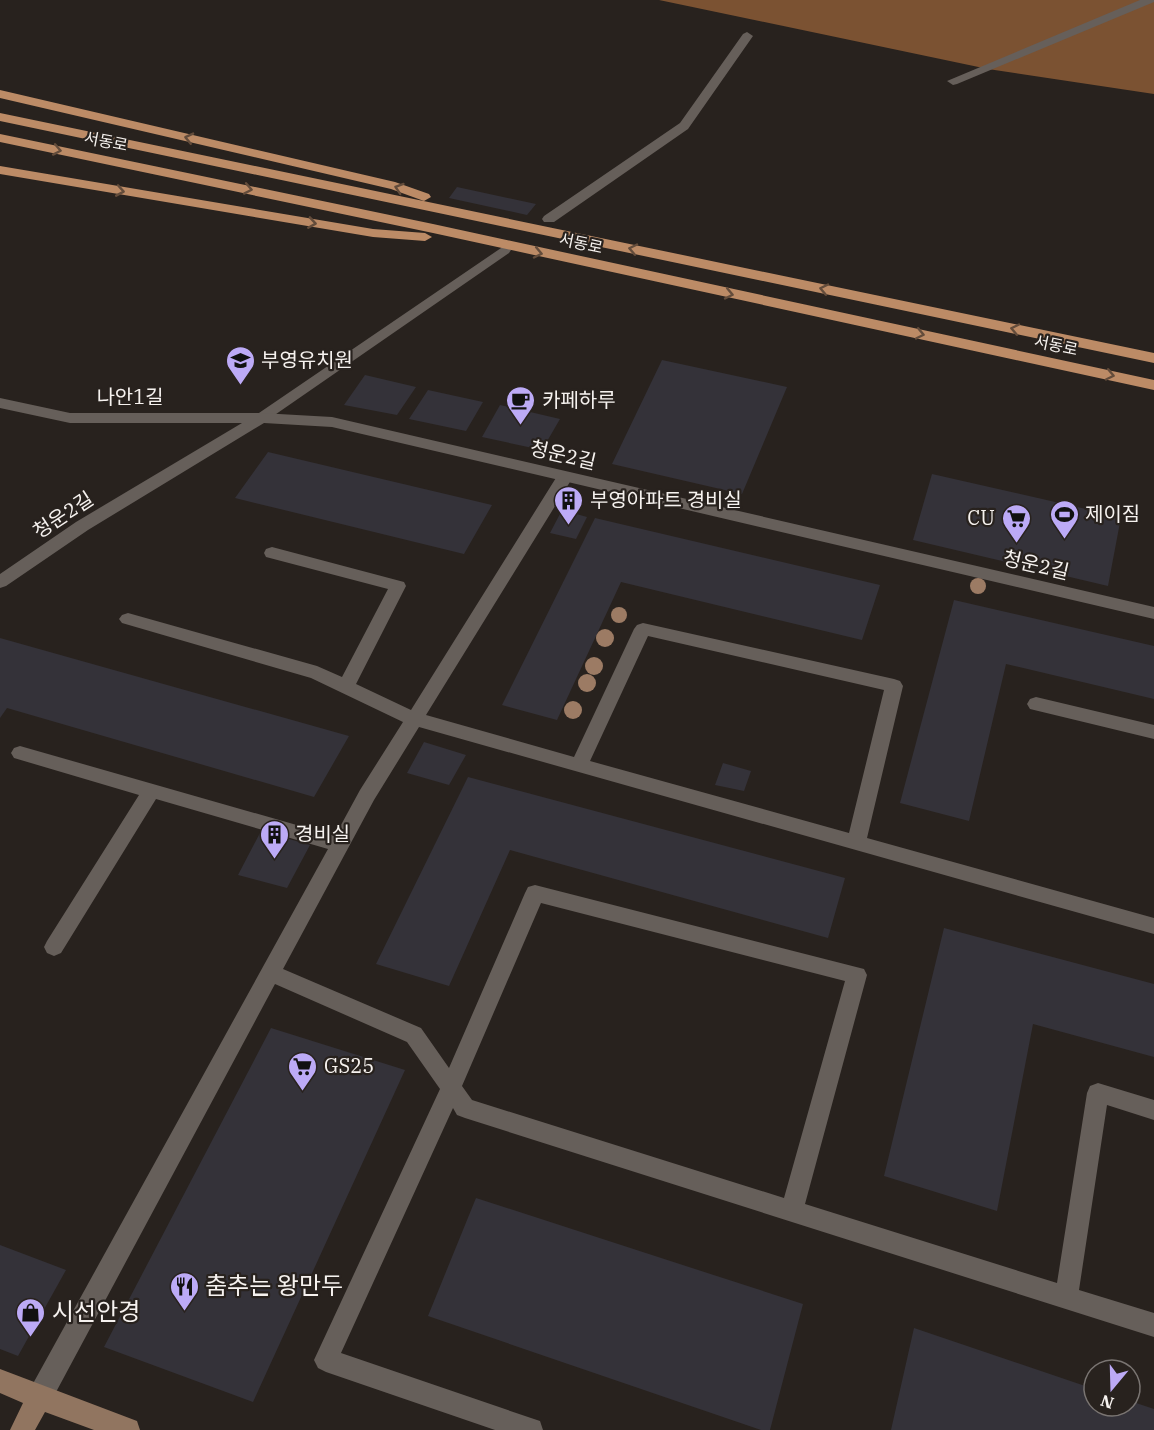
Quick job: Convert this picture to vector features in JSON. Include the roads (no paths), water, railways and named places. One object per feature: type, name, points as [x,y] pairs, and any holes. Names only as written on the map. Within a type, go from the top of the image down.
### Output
[{"type":"main road","points":[[0,94],[395,186],[473,216]]},
{"type":"main road","name":"서동로","points":[[0,117],[1154,358]]},
{"type":"main road","name":"서동로","points":[[0,138],[308,201],[1154,385]]},
{"type":"main road","points":[[0,170],[373,233],[481,240]]},
{"type":"street","points":[[953,81],[1150,0]]},
{"type":"street","points":[[549,219],[684,126],[747,36]]},
{"type":"street","points":[[261,418],[504,250]]},
{"type":"street","name":"나안1길","points":[[0,403],[70,418],[261,418]]},
{"type":"street","name":"청운2길","points":[[0,582],[82,526],[261,418],[332,422],[1154,613]]},
{"type":"street","points":[[22,1430],[367,795],[565,477]]},
{"type":"street","points":[[272,553],[398,586],[346,687]]},
{"type":"street","points":[[128,620],[317,673],[414,719],[1154,926]]},
{"type":"street","points":[[579,765],[643,629],[894,686],[856,843]]},
{"type":"street","points":[[1036,704],[1154,732]]},
{"type":"street","points":[[20,753],[340,845]]},
{"type":"street","points":[[54,947],[151,791]]},
{"type":"street","points":[[531,1430],[326,1360],[451,1088],[535,893],[857,975],[792,1211]]},
{"type":"street","points":[[270,973],[414,1035],[465,1108],[1154,1325]]},
{"type":"street","points":[[1066,1297],[1098,1093],[1154,1110]]},
{"type":"street","points":[[0,1380],[39,1398],[128,1430]]},
{"type":"place","name":"부영유치원","points":[[240,386]]},
{"type":"place","name":"카페하루","points":[[521,426]]},
{"type":"place","name":"부영아파트 경비실","points":[[569,526]]},
{"type":"place","name":"제이짐","points":[[1064,540]]},
{"type":"place","name":"CU","points":[[1016,544]]},
{"type":"place","name":"경비실","points":[[274,860]]},
{"type":"place","name":"GS25","points":[[303,1092]]},
{"type":"place","name":"춤추는 왕만두","points":[[184,1312]]},
{"type":"place","name":"시선안경","points":[[31,1338]]}]
